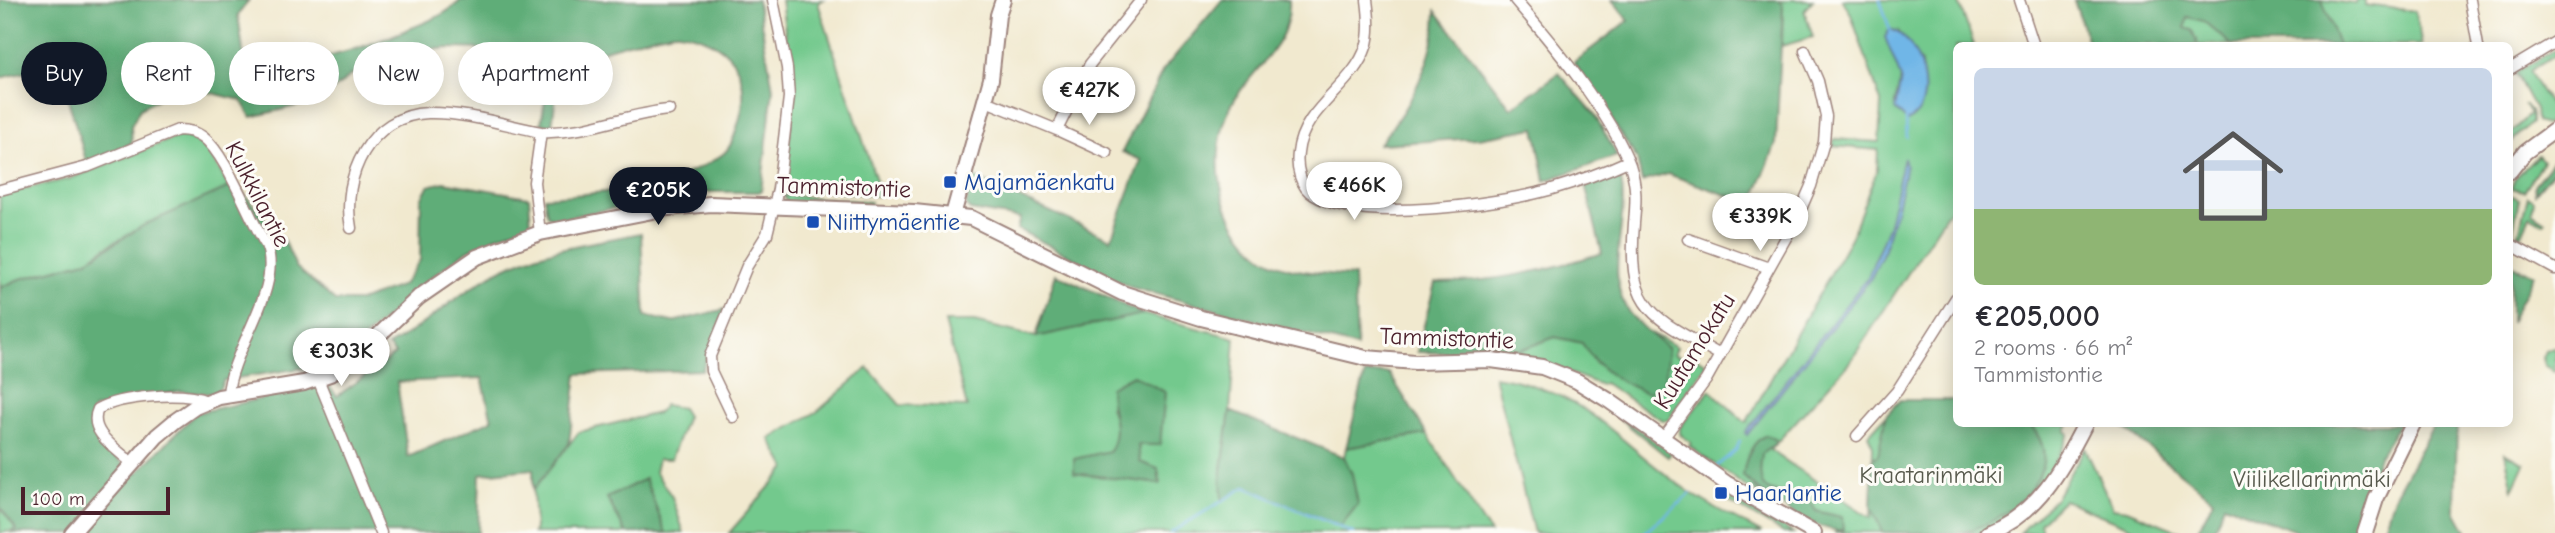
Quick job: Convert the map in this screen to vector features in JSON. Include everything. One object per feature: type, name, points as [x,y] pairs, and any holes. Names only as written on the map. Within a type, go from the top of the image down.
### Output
[{"type":"street","points":[[733,417],[711,371],[710,356],[747,266],[767,234],[774,206],[789,97],[787,68],[773,0]]},
{"type":"street","points":[[953,215],[986,101],[1003,0]]},
{"type":"street","points":[[1057,130],[1090,64],[1141,0]]},
{"type":"street","points":[[1367,0],[1369,36],[1362,57],[1315,113],[1298,148],[1300,176],[1312,194],[1333,203],[1374,208],[1423,209],[1474,204],[1547,191],[1628,161]]},
{"type":"street","points":[[1515,0],[1601,112],[1628,161],[1637,199],[1634,279],[1644,305],[1666,324],[1720,355]]},
{"type":"street","points":[[2019,0],[2033,42]]},
{"type":"street","points":[[2470,0],[2477,42]]},
{"type":"street","points":[[2513,67],[2555,42]]},
{"type":"street","name":"Kuutamokatu","points":[[1662,440],[1700,390],[1797,218],[1824,142],[1823,97],[1805,51]]},
{"type":"street","points":[[986,101],[1107,153]]},
{"type":"street","points":[[351,228],[349,200],[358,161],[374,137],[399,120],[419,114],[438,113],[541,132],[591,129],[650,112],[669,110]]},
{"type":"street","name":"Kulkkilantie","points":[[0,190],[87,167],[178,130],[191,131],[212,145],[266,245],[271,260],[252,328],[233,363],[228,394]]},
{"type":"street","points":[[2513,167],[2525,152],[2555,130]]},
{"type":"street","points":[[540,233],[534,183],[541,132]]},
{"type":"street","name":"Tammistontie","points":[[72,533],[175,421],[207,401],[228,394],[318,379],[349,362],[409,305],[448,275],[486,253],[540,233],[691,205],[774,206],[953,215],[982,222],[1122,293],[1201,318],[1366,358],[1415,362],[1491,360],[1542,367],[1577,381],[1735,489],[1814,533]]},
{"type":"street","points":[[1688,239],[1769,268]]},
{"type":"street","points":[[2513,246],[2555,270]]},
{"type":"street","points":[[1857,436],[1897,391],[1953,303]]},
{"type":"street","points":[[318,379],[381,533]]},
{"type":"street","points":[[133,464],[97,430],[95,417],[98,409],[169,396],[195,396],[207,401]]},
{"type":"street","points":[[1988,533],[2022,515],[2038,499],[2054,480],[2083,427]]},
{"type":"street","points":[[2365,533],[2385,479],[2411,427]]},
{"type":"green space","points":[[0,0],[249,0],[238,15],[242,42],[229,42],[229,97],[215,94],[215,42],[121,42],[121,105],[147,105],[140,109],[131,126],[132,143],[87,164],[70,105],[107,105],[107,42],[21,42],[21,73],[0,78]]},
{"type":"green space","points":[[461,0],[757,0],[773,89],[761,192],[695,192],[554,220],[547,215],[544,197],[636,188],[682,175],[723,154],[736,129],[743,103],[743,87],[732,60],[710,42],[678,32],[613,48],[613,42],[458,42],[458,48],[444,48],[444,42],[377,42],[436,17]]},
{"type":"green space","points":[[781,0],[823,0],[818,3],[877,183],[877,196],[784,187],[794,96]]},
{"type":"green space","points":[[1222,0],[1289,0],[1288,16],[1278,43],[1240,91],[1224,123],[1219,164],[1226,205],[1234,224],[1246,240],[1270,261],[1306,272],[1354,276],[1357,347],[1130,287],[1017,229],[1020,218],[970,210],[966,206],[971,176],[1111,239],[1141,160],[1122,152],[1163,70]]},
{"type":"green space","points":[[1612,0],[1779,0],[1783,6],[1776,144],[1752,204],[1668,174],[1642,182],[1637,159],[1574,62],[1629,20]]},
{"type":"green space","points":[[1779,0],[1813,0],[1804,10],[1813,37],[1782,46],[1783,6]]},
{"type":"green space","points":[[1842,0],[1958,0],[1973,42],[1953,42],[1953,205],[1850,362],[1770,450],[1871,518],[1873,446],[1868,435],[1900,400],[1953,402],[1953,427],[2068,427],[2066,431],[2069,434],[2061,451],[2035,493],[2011,515],[1979,533],[1834,532],[1841,531],[1753,486],[1768,499],[1746,487],[1689,446],[1691,443],[1680,434],[1680,427],[1710,390],[1746,423],[1851,238],[1877,169],[1878,150],[1833,146],[1834,139],[1879,142],[1881,102],[1850,12]],"holes":[[[1899,32],[1921,63],[1922,77],[1895,103],[1901,78]]]},
{"type":"green space","points":[[2074,0],[2322,0],[2355,4],[2356,0],[2365,0],[2365,5],[2415,11],[2421,42],[2088,42]]},
{"type":"green space","points":[[2074,0],[2322,0],[2337,42],[2228,42],[2203,21],[2187,17],[2185,28],[2192,30],[2197,42],[2088,42]]},
{"type":"green space","points":[[1436,11],[1511,108],[1559,73],[1594,113],[1617,156],[1545,181],[1535,128],[1479,138],[1379,144],[1401,114],[1419,82],[1431,48]]},
{"type":"green space","points":[[2555,49],[2555,55],[2529,71],[2552,109],[2555,108],[2555,120],[2545,125],[2536,122],[2535,109],[2515,73]]},
{"type":"green space","points":[[353,50],[353,74],[339,85],[339,53]]},
{"type":"green space","points":[[2524,104],[2531,112],[2531,123],[2513,139],[2513,130],[2530,114]]},
{"type":"green space","points":[[244,105],[300,105],[251,117]]},
{"type":"green space","points":[[544,105],[555,105],[552,126],[541,124]]},
{"type":"green space","points":[[180,136],[204,147],[229,187],[114,242],[86,261],[17,280],[0,288],[0,194],[69,179]]},
{"type":"green space","points":[[2538,155],[2543,161],[2524,191],[2513,188],[2515,178]]},
{"type":"green space","points":[[2555,158],[2555,169],[2535,193],[2534,185]]},
{"type":"green space","points":[[1619,172],[1623,206],[1617,261],[1621,295],[1632,316],[1668,349],[1664,387],[1647,393],[1636,389],[1602,368],[1582,343],[1555,337],[1506,355],[1417,352],[1435,283],[1520,274],[1602,253],[1585,184]]},
{"type":"green space","points":[[444,182],[529,197],[531,224],[465,252],[429,279],[337,363],[224,380],[219,390],[213,394],[180,391],[93,409],[92,428],[97,437],[136,474],[196,413],[328,384],[337,396],[395,354],[388,346],[500,270],[551,251],[641,233],[645,316],[672,322],[726,309],[702,370],[577,374],[569,444],[533,490],[533,469],[480,474],[478,533],[11,533],[17,530],[0,507],[0,288],[17,280],[86,261],[146,224],[229,187],[239,188],[285,242],[296,267],[335,301],[360,301],[403,285],[420,260],[421,199],[428,186]],"holes":[[[482,378],[492,420],[408,457],[397,382]]]},
{"type":"green space","points":[[783,195],[871,202],[870,205],[787,202]]},
{"type":"green space","points":[[2513,196],[2519,199],[2513,231]]},
{"type":"green space","points":[[2528,196],[2534,200],[2532,212],[2545,221],[2543,223],[2530,216],[2520,238],[2530,244],[2527,247],[2517,240]]},
{"type":"green space","points":[[2513,266],[2534,275],[2513,316]]},
{"type":"green space","points":[[1056,274],[1143,314],[1036,337]]},
{"type":"green space","points":[[1143,314],[1235,338],[1230,411],[1221,477],[1340,527],[1352,474],[1344,457],[1346,448],[1427,434],[1490,533],[729,533],[786,468],[770,439],[818,411],[868,368],[900,405],[967,407],[945,322],[974,322],[1036,337]],"holes":[[[1110,406],[1138,444],[1140,462],[1075,459],[1110,451],[1118,432]]]},
{"type":"green space","points":[[1651,333],[1677,347],[1674,354],[1686,360],[1690,354],[1707,364],[1668,420],[1662,420],[1604,383],[1601,385],[1531,358],[1506,355],[1555,337],[1582,342],[1596,364],[1668,349]]},
{"type":"green space","points":[[2555,347],[2554,371],[2545,365],[2543,358],[2546,351]]},
{"type":"green space","points":[[1389,373],[1427,434],[1346,448],[1365,374]]},
{"type":"green space","points":[[1133,375],[1165,392],[1160,445],[1138,445],[1140,462],[1158,469],[1160,484],[1074,473],[1074,459],[1110,451],[1115,427],[1110,387]]},
{"type":"green space","points":[[1494,376],[1556,394],[1580,407],[1691,493],[1762,533],[1534,533]]},
{"type":"green space","points":[[1590,395],[1671,453],[1668,457]]},
{"type":"green space","name":"Kraatarinmäki","points":[[1900,400],[1953,400],[1953,427],[2031,427],[2041,442],[2043,460],[2038,478],[2027,494],[2012,508],[1975,529],[1957,533],[1882,532],[1871,506],[1873,458],[1878,455],[1886,415]]},
{"type":"green space","points":[[664,405],[682,408],[687,416],[671,459],[658,459],[655,472],[672,497],[684,533],[666,533],[645,479],[608,498],[626,533],[533,533],[533,490],[579,432],[658,413]]},
{"type":"green space","points":[[1230,411],[1344,457],[1352,474],[1358,504],[1340,527],[1245,487],[1222,501],[1221,477]]},
{"type":"green space","name":"Viilikellarinmäki","points":[[2123,427],[2397,427],[2379,456],[2355,533],[2301,533],[2224,504],[2213,533],[2196,533],[2214,500]]},
{"type":"green space","points":[[2432,427],[2457,427],[2455,511],[2467,533],[2382,533],[2394,497]]},
{"type":"green space","points":[[1766,435],[1778,441],[1762,454],[1760,470],[1764,487],[1808,497],[1816,511],[1842,517],[1843,530],[1819,526],[1790,511],[1743,476],[1749,452],[1760,438]]},
{"type":"green space","points":[[2085,448],[2113,508],[2127,510],[2183,533],[2144,533],[2064,500],[2040,523],[2042,533],[2020,533],[2056,497]]},
{"type":"green space","points":[[2505,453],[2525,464],[2513,490]]},
{"type":"green space","points":[[645,479],[666,533],[626,533],[607,498]]},
{"type":"green space","points":[[1727,495],[1793,533],[1784,533],[1725,499]]},
{"type":"green space","points":[[0,507],[17,530],[0,533]]},
{"type":"water","points":[[1890,29],[1901,35],[1910,45],[1923,73],[1923,102],[1917,113],[1907,121],[1895,109],[1901,78],[1885,37]]},
{"type":"water","points":[[1904,157],[1906,166],[1897,207],[1882,255],[1871,278],[1747,435],[1745,433],[1868,277],[1889,224]]},
{"type":"waterway","points":[[1880,0],[1890,30]]},
{"type":"waterway","points":[[1906,119],[1907,137]]},
{"type":"waterway","points":[[1717,466],[1736,450],[1740,441]]},
{"type":"waterway","points":[[1170,533],[1245,487],[1353,533]]},
{"type":"waterway","points":[[1644,533],[1691,493]]},
{"type":"place","name":"Majamäenkatu","points":[[950,182]]},
{"type":"place","name":"Niittymäentie","points":[[813,222]]},
{"type":"place","name":"Haarlantie","points":[[1721,493]]}]
